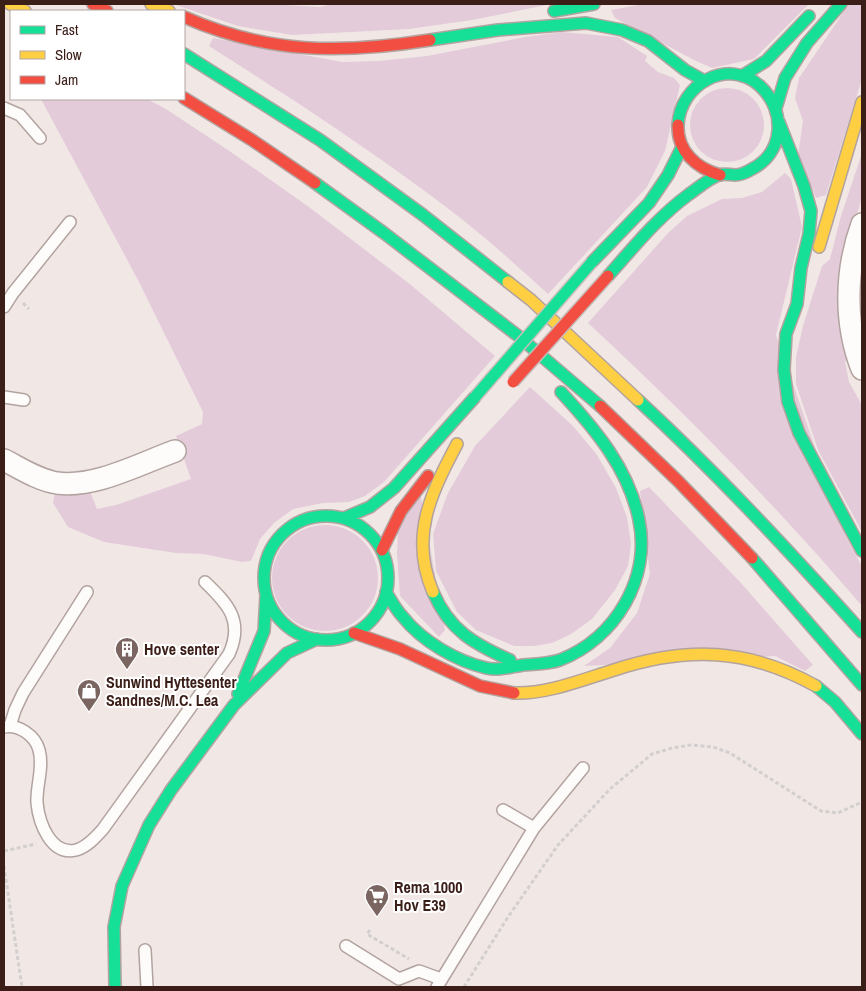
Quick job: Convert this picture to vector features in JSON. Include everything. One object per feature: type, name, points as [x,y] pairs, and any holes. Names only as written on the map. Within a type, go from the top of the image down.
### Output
[{"type":"main road","points":[[10,4],[23,10]]},
{"type":"main road","points":[[93,4],[105,10]]},
{"type":"main road","points":[[152,4],[167,10]]},
{"type":"main road","points":[[498,30],[550,12],[594,4]]},
{"type":"main road","points":[[742,76],[766,61],[820,4]]},
{"type":"main road","points":[[776,108],[785,78],[807,43],[841,4]]},
{"type":"main road","points":[[185,18],[211,29],[249,40],[298,48],[356,49],[498,30],[586,23],[622,30],[648,41],[685,70],[704,80]]},
{"type":"main road","points":[[185,55],[320,140],[454,239],[531,300],[708,467],[777,538],[862,632]]},
{"type":"main road","points":[[779,122],[777,137],[770,154],[756,167],[739,175],[720,175],[704,170],[691,160],[682,147],[677,128],[679,109],[688,92],[704,80],[722,74],[742,76],[756,83],[768,94],[776,108],[779,122],[804,186],[811,211],[797,304]]},
{"type":"main road","points":[[185,99],[220,119],[398,242],[557,368],[633,437],[687,490],[753,560],[862,685]]},
{"type":"main road","points":[[862,102],[810,277],[797,304],[786,334],[784,370],[788,402],[800,433],[862,551]]},
{"type":"main road","points":[[344,518],[370,507],[394,488],[592,262],[649,203],[668,175],[682,147]]},
{"type":"main road","points":[[508,387],[663,216],[687,195],[720,175]]},
{"type":"main road","points":[[475,303],[541,372]]},
{"type":"main road","points":[[386,592],[403,618],[413,628],[452,654],[476,665],[498,670],[546,664],[564,659],[594,640],[613,623],[626,606],[639,572],[642,556],[640,525],[628,485],[610,452],[574,406],[554,385]]},
{"type":"main road","points":[[382,550],[395,520],[408,499],[460,440],[437,483],[423,524],[422,551],[427,576],[442,610],[464,635],[479,646],[522,666]]},
{"type":"main road","points":[[114,987],[114,927],[122,886],[149,825],[171,790],[234,705],[287,653],[317,640],[336,639],[354,633],[369,623],[380,609],[386,592],[388,571],[382,550],[372,536],[359,526],[344,518],[325,516],[306,519],[290,527],[276,541],[267,558],[264,576],[266,595],[264,631],[234,705]]},
{"type":"main road","points":[[266,595],[274,612],[285,625],[299,634],[317,640]]},
{"type":"main road","points":[[354,633],[389,644],[478,686],[499,691],[523,693],[541,691],[635,664],[682,655],[722,654],[756,659],[792,673],[820,688],[862,734]]},
{"type":"street","points":[[862,224],[852,257],[848,290],[849,318],[855,348],[862,369]]},
{"type":"street","points":[[4,460],[37,477],[55,483],[75,484],[100,478],[175,451]]},
{"type":"lane","points":[[4,108],[20,116],[40,138]]},
{"type":"lane","points":[[4,307],[13,292],[70,222]]},
{"type":"lane","points":[[4,397],[24,400]]},
{"type":"lane","points":[[87,592],[23,693],[7,726],[16,727],[26,733],[34,740],[38,747],[40,756],[37,788],[38,812],[46,832],[60,849],[77,850],[104,829],[229,654],[236,632],[234,619],[225,601],[205,582]]},
{"type":"lane","points":[[346,946],[399,979],[419,971],[439,983],[534,828],[583,768]]},
{"type":"lane","points":[[504,810],[534,828]]},
{"type":"lane","points":[[145,950],[147,987]]},
{"type":"path","points":[[464,987],[508,916],[558,845],[610,789],[652,754],[691,745],[713,747],[730,753],[821,811],[838,813],[862,802]]},
{"type":"path","points":[[4,850],[52,841]]},
{"type":"path","points":[[4,866],[22,987]]},
{"type":"path","points":[[370,930],[367,934],[410,959],[419,971]]},
{"type":"shaded area","points":[[173,4],[267,4],[320,7],[332,4],[552,4],[472,20],[409,29],[292,35],[238,26]]},
{"type":"shaded area","points":[[643,4],[809,4],[754,59],[712,68],[615,18],[611,10]]},
{"type":"shaded area","points":[[849,4],[862,4],[862,79],[826,195],[816,198],[798,155],[803,121],[795,98],[799,78]]},
{"type":"shaded area","points":[[562,32],[618,37],[647,56],[645,61],[658,72],[674,78],[680,85],[665,151],[647,187],[548,294],[488,241],[426,192],[346,135],[209,46],[213,38],[342,62],[379,61],[427,56],[525,37]]},
{"type":"shaded area","points":[[727,88],[741,91],[753,99],[761,111],[764,125],[761,139],[753,151],[741,159],[727,162],[713,159],[701,151],[693,139],[690,125],[693,111],[701,99],[713,91]]},
{"type":"shaded area","points":[[42,100],[149,100],[166,109],[309,207],[411,285],[495,356],[384,482],[365,496],[349,502],[323,503],[293,509],[274,523],[260,539],[251,561],[242,562],[204,554],[176,553],[104,542],[68,527],[53,503],[55,492],[90,491],[97,509],[116,505],[191,479],[176,436],[202,424],[203,412],[138,280]]},
{"type":"shaded area","points":[[862,153],[862,196],[845,262],[848,359],[845,362],[849,382],[862,405],[862,532],[818,450],[796,384],[796,357],[803,326],[822,266],[830,259],[841,216]]},
{"type":"shaded area","points":[[785,173],[791,179],[802,227],[776,335],[846,537],[862,566],[862,606],[797,532],[729,460],[588,323],[668,233],[687,216],[722,199],[742,198],[762,192]]},
{"type":"shaded area","points":[[530,387],[573,426],[597,455],[616,488],[627,517],[631,544],[628,566],[615,590],[592,619],[571,634],[552,643],[534,646],[514,646],[476,630],[457,612],[436,571],[433,534],[448,493],[475,446]]},
{"type":"shaded area","points":[[649,487],[741,583],[813,665],[805,671],[775,656],[584,666],[610,648],[637,613],[650,574],[640,491]]},
{"type":"shaded area","points":[[420,491],[445,630],[439,637],[400,596],[397,554],[398,528]]},
{"type":"shaded area","points":[[325,525],[345,529],[362,541],[374,558],[378,578],[374,598],[362,615],[345,627],[325,631],[305,627],[288,615],[276,598],[272,578],[276,558],[288,541],[305,529]]},
{"type":"traffic: fast","points":[[554,11],[594,4]]},
{"type":"traffic: fast","points":[[776,108],[785,78],[807,43],[841,4]]},
{"type":"traffic: fast","points":[[742,76],[766,61],[809,16]]},
{"type":"traffic: fast","points":[[430,40],[498,30],[586,23],[622,30],[648,41],[685,70],[703,80]]},
{"type":"traffic: fast","points":[[185,55],[320,140],[423,215],[508,282]]},
{"type":"traffic: fast","points":[[608,276],[656,223],[707,181],[723,174],[742,174],[763,162],[776,142],[778,118],[768,96],[760,86],[747,78],[734,74],[708,79],[696,87],[687,98],[681,110],[678,125]]},
{"type":"traffic: fast","points":[[779,122],[804,186],[811,211],[797,304],[786,334],[784,370],[788,402],[799,433],[862,551]]},
{"type":"traffic: fast","points":[[592,262],[649,203],[668,175],[682,147]]},
{"type":"traffic: fast","points":[[315,183],[384,233],[517,335],[600,406]]},
{"type":"traffic: fast","points":[[475,397],[592,262]]},
{"type":"traffic: fast","points":[[386,592],[400,614],[430,642],[463,660],[491,669],[560,660],[580,650],[598,637],[613,621],[625,604],[634,584],[640,563],[639,520],[634,501],[619,467],[598,435],[561,392]]},
{"type":"traffic: fast","points":[[344,518],[370,507],[394,488],[475,397]]},
{"type":"traffic: fast","points":[[638,400],[753,513],[862,632]]},
{"type":"traffic: fast","points":[[326,516],[350,521],[370,534],[383,554],[388,578],[383,602],[370,622],[350,635],[326,640],[302,635],[282,622],[269,602],[264,578],[269,554],[282,534],[302,521],[326,516]]},
{"type":"traffic: fast","points":[[752,558],[862,685]]},
{"type":"traffic: fast","points":[[433,592],[447,616],[464,634],[485,648],[510,660]]},
{"type":"traffic: fast","points":[[238,694],[264,631],[266,595]]},
{"type":"traffic: fast","points":[[115,987],[114,927],[122,886],[149,825],[171,790],[234,705],[287,653],[317,639]]},
{"type":"traffic: fast","points":[[816,686],[835,702],[862,734]]},
{"type":"traffic: slow","points":[[10,4],[23,10]]},
{"type":"traffic: slow","points":[[151,4],[166,10]]},
{"type":"traffic: slow","points":[[819,247],[862,102]]},
{"type":"traffic: slow","points":[[508,282],[531,300],[638,400]]},
{"type":"traffic: slow","points":[[433,592],[426,572],[423,534],[432,498],[457,444]]},
{"type":"traffic: slow","points":[[514,693],[552,689],[641,662],[692,654],[741,658],[766,664],[791,673],[816,686]]},
{"type":"traffic: jam","points":[[93,4],[105,10]]},
{"type":"traffic: jam","points":[[185,17],[245,38],[305,48],[366,48],[430,40]]},
{"type":"traffic: jam","points":[[185,99],[252,140],[315,183]]},
{"type":"traffic: jam","points":[[678,125],[681,143],[690,157],[703,168],[720,175]]},
{"type":"traffic: jam","points":[[513,382],[608,276]]},
{"type":"traffic: jam","points":[[600,406],[678,481],[752,558]]},
{"type":"traffic: jam","points":[[382,550],[401,511],[428,476]]},
{"type":"traffic: jam","points":[[354,633],[400,649],[480,686],[514,693]]},
{"type":"place","name":"Hove senter","points":[[127,670]]},
{"type":"place","name":"Sunwind Hyttesenter Sandnes/M.C. Lea","points":[[89,712]]},
{"type":"place","name":"Rema 1000 Hov E39","points":[[377,917]]}]
